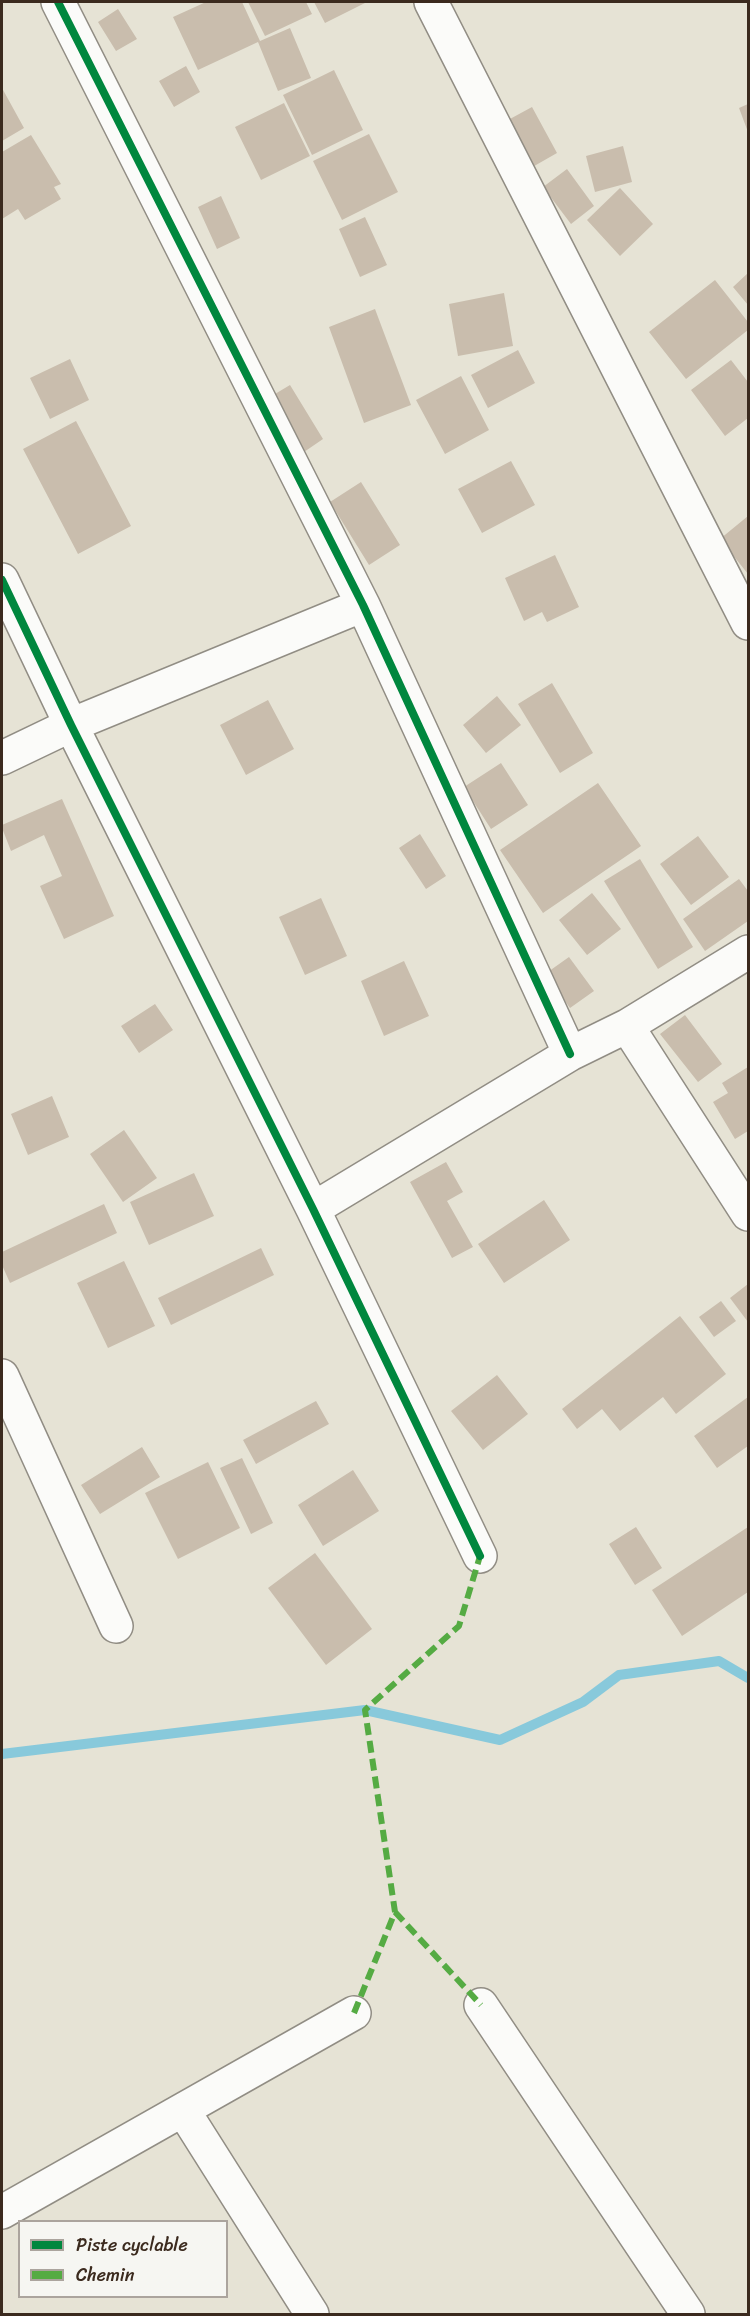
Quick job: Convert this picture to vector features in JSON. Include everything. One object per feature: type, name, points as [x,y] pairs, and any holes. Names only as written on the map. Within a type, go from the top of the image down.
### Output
[{"type":"street","points":[[58,2],[363,605],[570,1054]]},
{"type":"street","points":[[431,2],[748,623]]},
{"type":"street","points":[[2,580],[71,726],[313,1209],[480,1556]]},
{"type":"street","points":[[2,758],[71,726],[363,605]]},
{"type":"street","points":[[313,1209],[570,1054],[627,1026],[748,951]]},
{"type":"street","points":[[627,1026],[748,1214]]},
{"type":"street","points":[[2,1376],[116,1626]]},
{"type":"street","points":[[480,2005],[688,2314]]},
{"type":"street","points":[[2,2212],[354,2013]]},
{"type":"street","points":[[183,2110],[312,2314]]},
{"type":"building","points":[[206,2],[242,2],[260,41],[290,28],[311,78],[278,91],[258,42],[198,70],[173,17]]},
{"type":"building","points":[[248,2],[306,2],[312,14],[265,36]]},
{"type":"building","points":[[314,2],[367,2],[325,23]]},
{"type":"building","points":[[118,9],[137,39],[116,51],[98,22]]},
{"type":"building","points":[[186,66],[200,92],[174,107],[159,81]]},
{"type":"building","points":[[334,70],[363,130],[312,155],[283,95]]},
{"type":"building","points":[[2,88],[24,128],[2,141]]},
{"type":"building","points":[[284,103],[310,156],[261,180],[235,127]]},
{"type":"building","points":[[748,104],[748,132],[739,108]]},
{"type":"building","points":[[532,107],[557,153],[522,173],[497,126]]},
{"type":"building","points":[[369,134],[398,192],[342,220],[313,161]]},
{"type":"building","points":[[31,135],[61,184],[54,187],[61,199],[25,220],[18,209],[2,219],[2,152]]},
{"type":"building","points":[[623,146],[632,182],[595,192],[586,156]]},
{"type":"building","points":[[567,169],[594,206],[571,224],[543,187]]},
{"type":"building","points":[[620,188],[653,224],[620,256],[587,220]]},
{"type":"building","points":[[221,196],[240,238],[217,249],[198,207]]},
{"type":"building","points":[[365,217],[387,265],[360,277],[339,229]]},
{"type":"building","points":[[748,273],[748,305],[733,287]]},
{"type":"building","points":[[715,280],[748,322],[748,330],[686,379],[649,332]]},
{"type":"building","points":[[504,293],[513,346],[458,356],[449,304]]},
{"type":"building","points":[[375,309],[411,405],[364,423],[329,327]]},
{"type":"building","points":[[518,350],[535,383],[488,408],[471,375]]},
{"type":"building","points":[[70,359],[89,400],[50,419],[30,378]]},
{"type":"building","points":[[731,360],[748,382],[748,418],[725,436],[691,390]]},
{"type":"building","points":[[461,376],[489,430],[445,454],[416,400]]},
{"type":"building","points":[[290,385],[323,439],[304,452],[270,397]]},
{"type":"building","points":[[76,421],[131,526],[78,554],[23,449]]},
{"type":"building","points":[[511,461],[535,505],[482,533],[458,489]]},
{"type":"building","points":[[361,482],[400,545],[369,565],[330,502]]},
{"type":"building","points":[[748,516],[748,574],[720,539]]},
{"type":"building","points":[[555,555],[579,607],[547,622],[542,612],[524,621],[505,578]]},
{"type":"building","points":[[552,683],[593,753],[560,773],[518,704]]},
{"type":"building","points":[[497,696],[521,725],[486,753],[463,725]]},
{"type":"building","points":[[268,700],[294,749],[246,775],[220,725]]},
{"type":"building","points":[[501,763],[528,805],[491,829],[464,787]]},
{"type":"building","points":[[598,783],[641,846],[543,913],[500,850]]},
{"type":"building","points":[[62,799],[114,916],[64,939],[40,886],[62,876],[44,835],[11,851],[2,828],[2,825]]},
{"type":"building","points":[[420,834],[446,876],[426,889],[399,848]]},
{"type":"building","points":[[698,836],[729,877],[691,905],[660,864]]},
{"type":"building","points":[[640,859],[693,947],[658,969],[604,881]]},
{"type":"building","points":[[739,879],[748,891],[748,921],[705,951],[683,919]]},
{"type":"building","points":[[592,893],[621,929],[587,955],[559,920]]},
{"type":"building","points":[[321,898],[347,956],[305,975],[279,917]]},
{"type":"building","points":[[569,957],[594,991],[570,1008],[545,974]]},
{"type":"building","points":[[404,961],[429,1016],[384,1036],[361,981]]},
{"type":"building","points":[[155,1004],[173,1030],[139,1053],[121,1026]]},
{"type":"building","points":[[685,1015],[722,1064],[698,1082],[660,1034]]},
{"type":"building","points":[[748,1067],[748,1131],[735,1139],[713,1102],[728,1093],[722,1083]]},
{"type":"building","points":[[52,1096],[69,1137],[28,1155],[11,1114]]},
{"type":"building","points":[[124,1130],[157,1178],[123,1202],[90,1154]]},
{"type":"building","points":[[446,1162],[463,1192],[447,1201],[473,1247],[452,1258],[410,1182]]},
{"type":"building","points":[[194,1173],[214,1216],[149,1245],[130,1202]]},
{"type":"building","points":[[544,1200],[570,1240],[504,1283],[478,1244]]},
{"type":"building","points":[[104,1204],[117,1233],[10,1283],[2,1265],[2,1252]]},
{"type":"building","points":[[261,1248],[274,1275],[171,1325],[158,1298]]},
{"type":"building","points":[[124,1261],[155,1326],[108,1348],[77,1283]]},
{"type":"building","points":[[748,1284],[748,1322],[730,1298]]},
{"type":"building","points":[[721,1301],[736,1321],[714,1337],[699,1317]]},
{"type":"building","points":[[680,1316],[726,1374],[676,1414],[663,1397],[620,1431],[602,1409],[577,1429],[562,1409]]},
{"type":"building","points":[[497,1375],[528,1414],[483,1450],[451,1411]]},
{"type":"building","points":[[748,1397],[748,1446],[717,1468],[694,1436]]},
{"type":"building","points":[[316,1401],[329,1424],[256,1464],[243,1440]]},
{"type":"building","points":[[142,1447],[160,1477],[100,1514],[81,1485]]},
{"type":"building","points":[[242,1458],[273,1523],[251,1534],[220,1468]]},
{"type":"building","points":[[208,1462],[240,1528],[178,1559],[145,1493]]},
{"type":"building","points":[[353,1470],[379,1511],[323,1546],[298,1505]]},
{"type":"building","points":[[636,1527],[662,1568],[635,1585],[609,1544]]},
{"type":"building","points":[[748,1527],[748,1592],[682,1636],[652,1590]]},
{"type":"building","points":[[315,1553],[372,1629],[326,1665],[268,1588]]},
{"type":"waterway","points":[[2,1754],[365,1710],[500,1740],[583,1702],[619,1675],[719,1661],[748,1678]]},
{"type":"marked path","points":[[354,2013],[395,1912],[365,1710],[459,1626],[480,1556]]},
{"type":"marked path","points":[[395,1912],[481,2005]]},
{"type":"cycle path","points":[[58,2],[363,605],[570,1054]]},
{"type":"cycle path","points":[[2,580],[71,725],[313,1209],[480,1556]]}]
